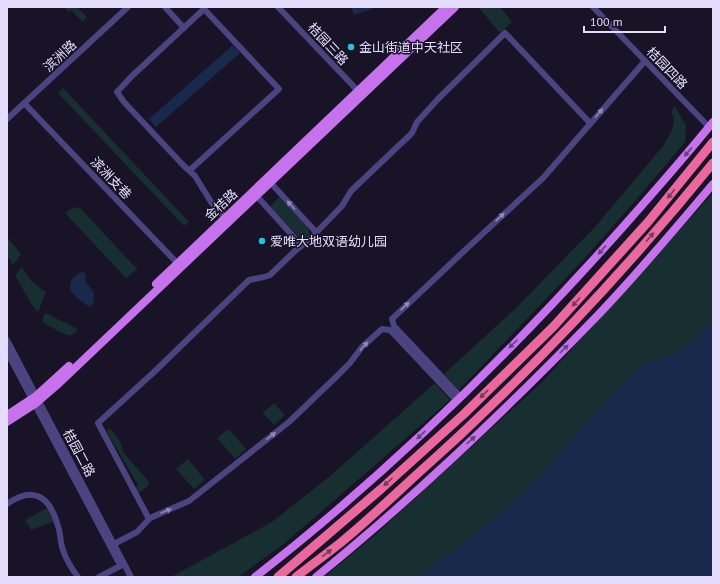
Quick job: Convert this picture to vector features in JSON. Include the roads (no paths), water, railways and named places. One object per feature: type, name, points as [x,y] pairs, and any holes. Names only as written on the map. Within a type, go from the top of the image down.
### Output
[{"type":"highway","points":[[278,577],[464,414],[554,326],[648,222],[713,142]]},
{"type":"highway","points":[[296,577],[340,544],[447,448],[504,393],[585,311],[685,198],[713,162]]},
{"type":"main road","name":"金桔路","points":[[7,415],[36,400],[140,300],[255,194],[360,93],[446,7]]},
{"type":"main road","points":[[360,93],[455,7]]},
{"type":"main road","points":[[255,577],[314,530],[383,471],[459,399],[567,290],[711,125]]},
{"type":"main road","points":[[316,577],[359,542],[500,413],[600,313],[713,184]]},
{"type":"main road","points":[[7,422],[36,400]]},
{"type":"street","name":"滨洲路","points":[[7,119],[25,104],[128,7]]},
{"type":"street","points":[[166,7],[184,28]]},
{"type":"street","name":"桔园三路","points":[[278,7],[360,93]]},
{"type":"street","name":"桔园四路","points":[[594,7],[645,61],[711,125]]},
{"type":"street","points":[[190,170],[279,89],[204,10],[132,76],[117,92],[124,102],[190,170],[211,202],[227,220]]},
{"type":"street","points":[[149,519],[98,423],[156,370],[249,280],[267,276],[301,245],[309,240],[342,206],[351,191],[412,133],[415,125],[423,116],[505,33],[590,123]]},
{"type":"street","points":[[459,399],[394,326],[392,319],[543,178],[645,61]]},
{"type":"street","name":"滨洲支巷","points":[[25,104],[179,265]]},
{"type":"street","points":[[268,180],[316,232]]},
{"type":"street","points":[[255,194],[301,245]]},
{"type":"street","points":[[112,545],[138,532],[149,519],[189,501],[289,422],[350,363],[362,347],[382,329],[390,330],[459,399]]},
{"type":"street","name":"桔园二路","points":[[7,340],[36,400],[112,545],[126,577]]},
{"type":"street","name":"桔园二路","points":[[7,352],[36,400]]},
{"type":"street","points":[[7,504],[18,497],[27,495],[38,496],[44,499],[57,521],[65,556],[78,577]]},
{"type":"street","points":[[99,577],[122,565]]},
{"type":"street","name":"桔园二路","points":[[122,565],[131,577]]},
{"type":"water","points":[[351,7],[377,7],[354,15]]},
{"type":"water","points":[[233,45],[240,53],[156,127],[149,119]]},
{"type":"water","points":[[82,272],[85,273],[85,280],[94,293],[93,304],[89,307],[76,297],[70,290],[70,284],[73,279]]},
{"type":"water","points":[[713,321],[713,577],[418,577],[476,533],[517,498],[556,458],[619,387],[638,370],[649,362],[668,356],[680,350]]},
{"type":"place","name":"金山街道中天社区","points":[[351,47]]},
{"type":"place","name":"爱唯大地双语幼儿园","points":[[262,241]]}]
